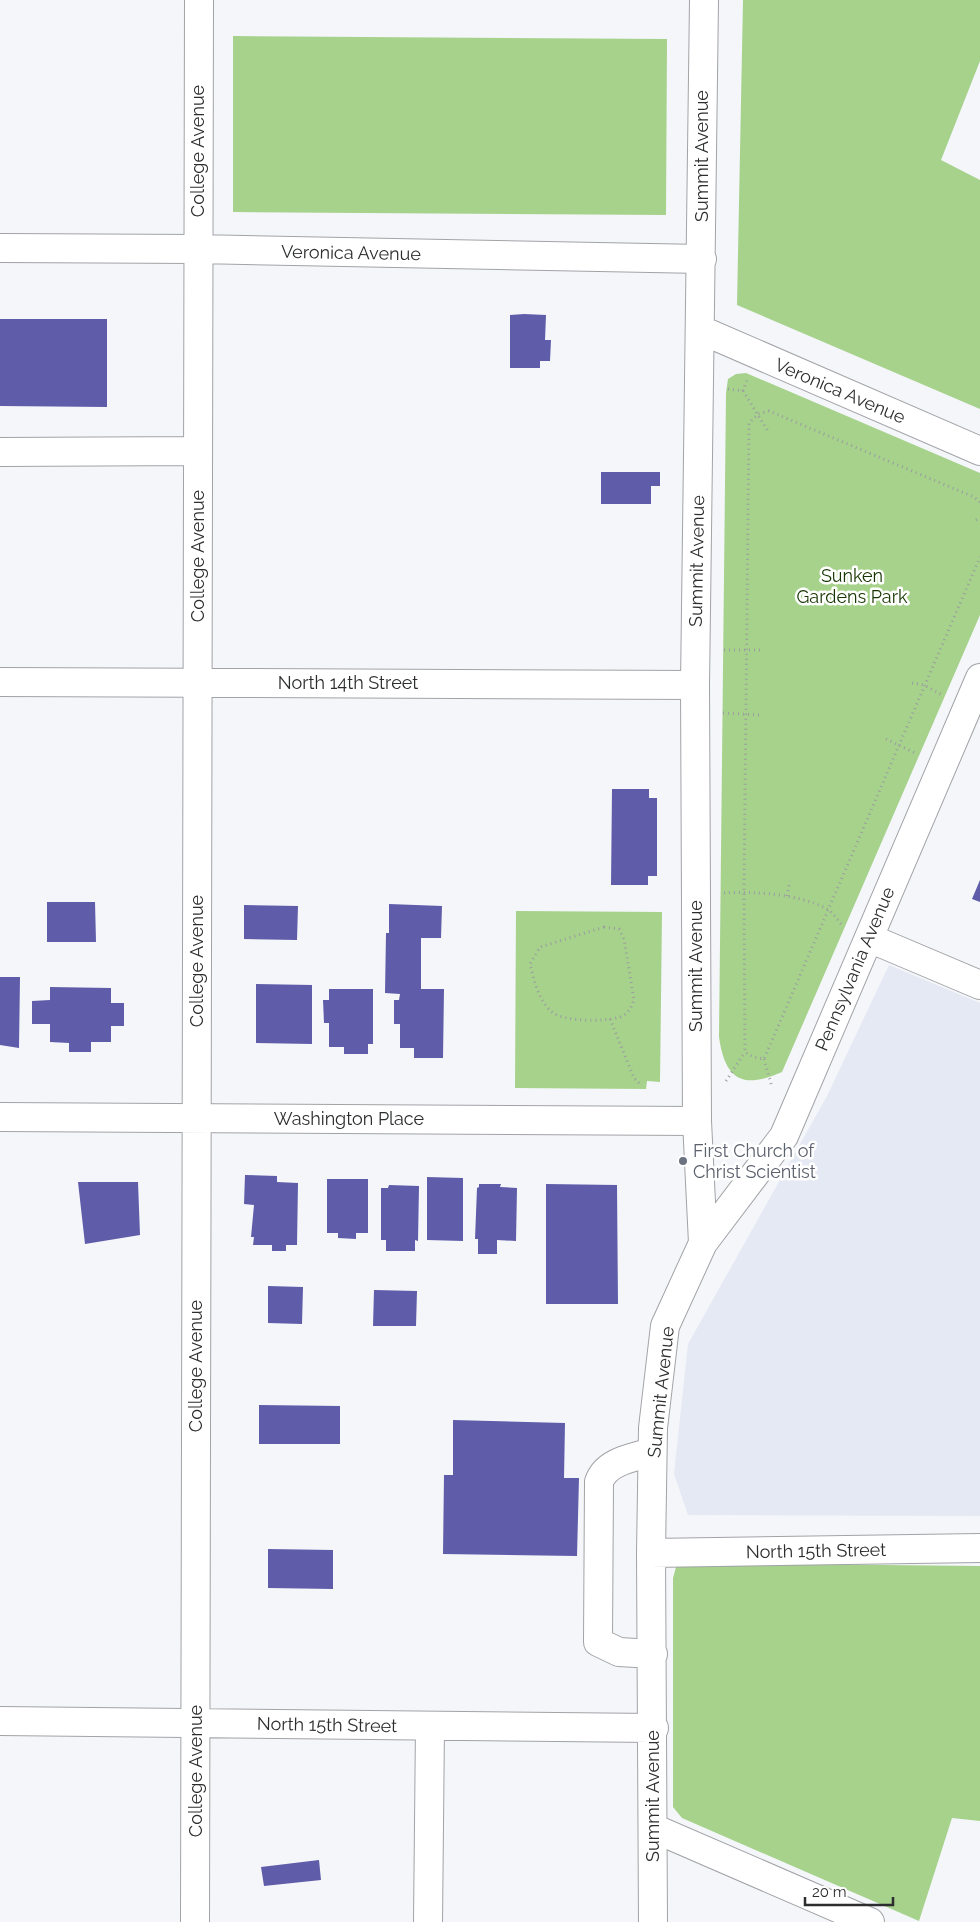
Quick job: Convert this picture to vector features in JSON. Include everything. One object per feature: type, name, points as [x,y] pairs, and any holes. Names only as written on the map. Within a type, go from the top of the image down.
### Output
[{"type":"street","name":"College Avenue","points":[[195,1922],[199,0]]},
{"type":"street","name":"Summit Avenue","points":[[653,1922],[654,1728],[651,1553],[653,1428],[665,1326],[703,1243],[697,1121],[695,685],[704,0]]},
{"type":"street","name":"Veronica Avenue","points":[[0,248],[197,249],[702,260]]},
{"type":"street","name":"Veronica Avenue","points":[[700,330],[980,452]]},
{"type":"street","points":[[0,452],[198,451]]},
{"type":"street","name":"Pennsylvania Avenue","points":[[703,1243],[784,1136],[980,678]]},
{"type":"street","name":"North 14th Street","points":[[0,682],[695,685]]},
{"type":"street","points":[[869,938],[980,985]]},
{"type":"street","name":"Washington Place","points":[[0,1117],[697,1121]]},
{"type":"street","points":[[652,1452],[609,1468],[602,1474],[599,1482],[598,1642],[619,1652],[653,1654]]},
{"type":"street","name":"North 15th Street","points":[[651,1553],[980,1548]]},
{"type":"street","name":"North 15th Street","points":[[0,1721],[654,1728]]},
{"type":"street","points":[[428,1922],[430,1726]]},
{"type":"street","points":[[653,1828],[870,1922]]},
{"type":"path","points":[[743,391],[768,431]]},
{"type":"path","points":[[980,502],[974,497],[769,410],[758,414],[749,423],[744,892],[745,1052],[753,1057],[764,1059],[980,557]]},
{"type":"path","points":[[976,520],[980,518]]},
{"type":"path","points":[[746,650],[763,650]]},
{"type":"path","points":[[912,683],[924,686]]},
{"type":"path","points":[[746,713],[760,714]]},
{"type":"path","points":[[886,739],[899,744]]},
{"type":"path","points":[[787,896],[790,881]]},
{"type":"path","points":[[744,892],[787,896],[828,909]]},
{"type":"path","points":[[604,927],[619,929],[624,939],[634,1000],[631,1009],[621,1016],[610,1019],[579,1020],[560,1018],[550,1010],[536,989],[530,964],[540,947],[604,927]]},
{"type":"path","points":[[610,1019],[634,1078],[642,1086]]},
{"type":"shaded area","points":[[889,965],[980,1003],[980,1516],[688,1515],[674,1474],[688,1344],[827,1096]]},
{"type":"green space","points":[[743,0],[980,0],[980,61],[941,160],[980,180],[980,409],[737,305]]},
{"type":"green space","points":[[233,36],[667,39],[666,215],[233,212]]},
{"type":"green space","name":"Sunken Gardens Park","points":[[746,373],[980,473],[980,615],[782,1072],[756,1080],[746,1080],[738,1077],[731,1071],[726,1063],[719,1037],[726,393],[728,379],[736,374]]},
{"type":"green space","points":[[516,911],[662,912],[660,1082],[647,1081],[646,1089],[515,1088]]},
{"type":"green space","points":[[685,1563],[980,1566],[980,1821],[952,1818],[919,1921],[682,1818],[673,1807],[673,1578],[676,1567]]},
{"type":"building","points":[[510,315],[546,315],[545,340],[551,340],[550,361],[540,361],[540,368],[510,368]]},
{"type":"building","points":[[0,319],[107,319],[107,407],[0,406]]},
{"type":"building","points":[[601,472],[660,472],[660,486],[651,486],[651,504],[601,504]]},
{"type":"building","points":[[612,789],[649,789],[649,798],[657,798],[657,876],[648,876],[648,885],[611,885]]},
{"type":"building","points":[[980,880],[980,902],[972,899]]},
{"type":"building","points":[[47,902],[95,902],[96,942],[47,942]]},
{"type":"building","points":[[389,904],[442,906],[441,938],[421,938],[421,989],[444,989],[443,1058],[414,1058],[414,1048],[400,1048],[400,1024],[394,1024],[394,1000],[399,1000],[400,994],[385,993],[386,933],[389,933]]},
{"type":"building","points":[[244,905],[298,906],[297,940],[244,939]]},
{"type":"building","points":[[0,977],[20,977],[19,1048],[0,1045]]},
{"type":"building","points":[[256,984],[312,985],[312,1044],[256,1043]]},
{"type":"building","points":[[50,987],[111,988],[111,1003],[124,1003],[124,1026],[111,1026],[111,1042],[91,1042],[91,1052],[69,1052],[69,1043],[50,1042],[50,1024],[32,1024],[32,1001],[50,1000]]},
{"type":"building","points":[[329,989],[373,989],[373,1044],[368,1044],[368,1054],[344,1054],[344,1047],[329,1047],[329,1023],[324,1023],[323,1000],[329,1000]]},
{"type":"building","points":[[245,1175],[277,1176],[277,1182],[298,1183],[297,1245],[286,1245],[286,1251],[272,1251],[272,1245],[253,1245],[254,1237],[251,1237],[254,1205],[244,1204]]},
{"type":"building","points":[[427,1177],[463,1178],[463,1241],[427,1240]]},
{"type":"building","points":[[327,1179],[368,1179],[368,1233],[356,1233],[356,1239],[338,1238],[338,1233],[327,1233]]},
{"type":"building","points":[[78,1182],[138,1182],[140,1235],[85,1244]]},
{"type":"building","points":[[479,1184],[501,1184],[500,1187],[517,1188],[516,1241],[497,1240],[497,1254],[478,1254],[478,1239],[475,1239],[477,1188]]},
{"type":"building","points":[[546,1184],[617,1185],[618,1304],[546,1304]]},
{"type":"building","points":[[389,1185],[419,1186],[418,1241],[415,1240],[415,1251],[386,1251],[386,1240],[381,1240],[381,1188],[388,1188]]},
{"type":"building","points":[[268,1286],[303,1287],[302,1324],[268,1323]]},
{"type":"building","points":[[374,1290],[417,1291],[416,1326],[373,1326]]},
{"type":"building","points":[[259,1405],[340,1406],[340,1444],[259,1444]]},
{"type":"building","points":[[453,1420],[565,1423],[564,1478],[579,1478],[577,1556],[443,1554],[444,1475],[453,1475]]},
{"type":"building","points":[[268,1549],[333,1550],[333,1589],[268,1588]]},
{"type":"building","points":[[319,1860],[321,1880],[264,1886],[261,1867]]},
{"type":"place","name":"First Church of Christ Scientist","points":[[683,1161]]}]
